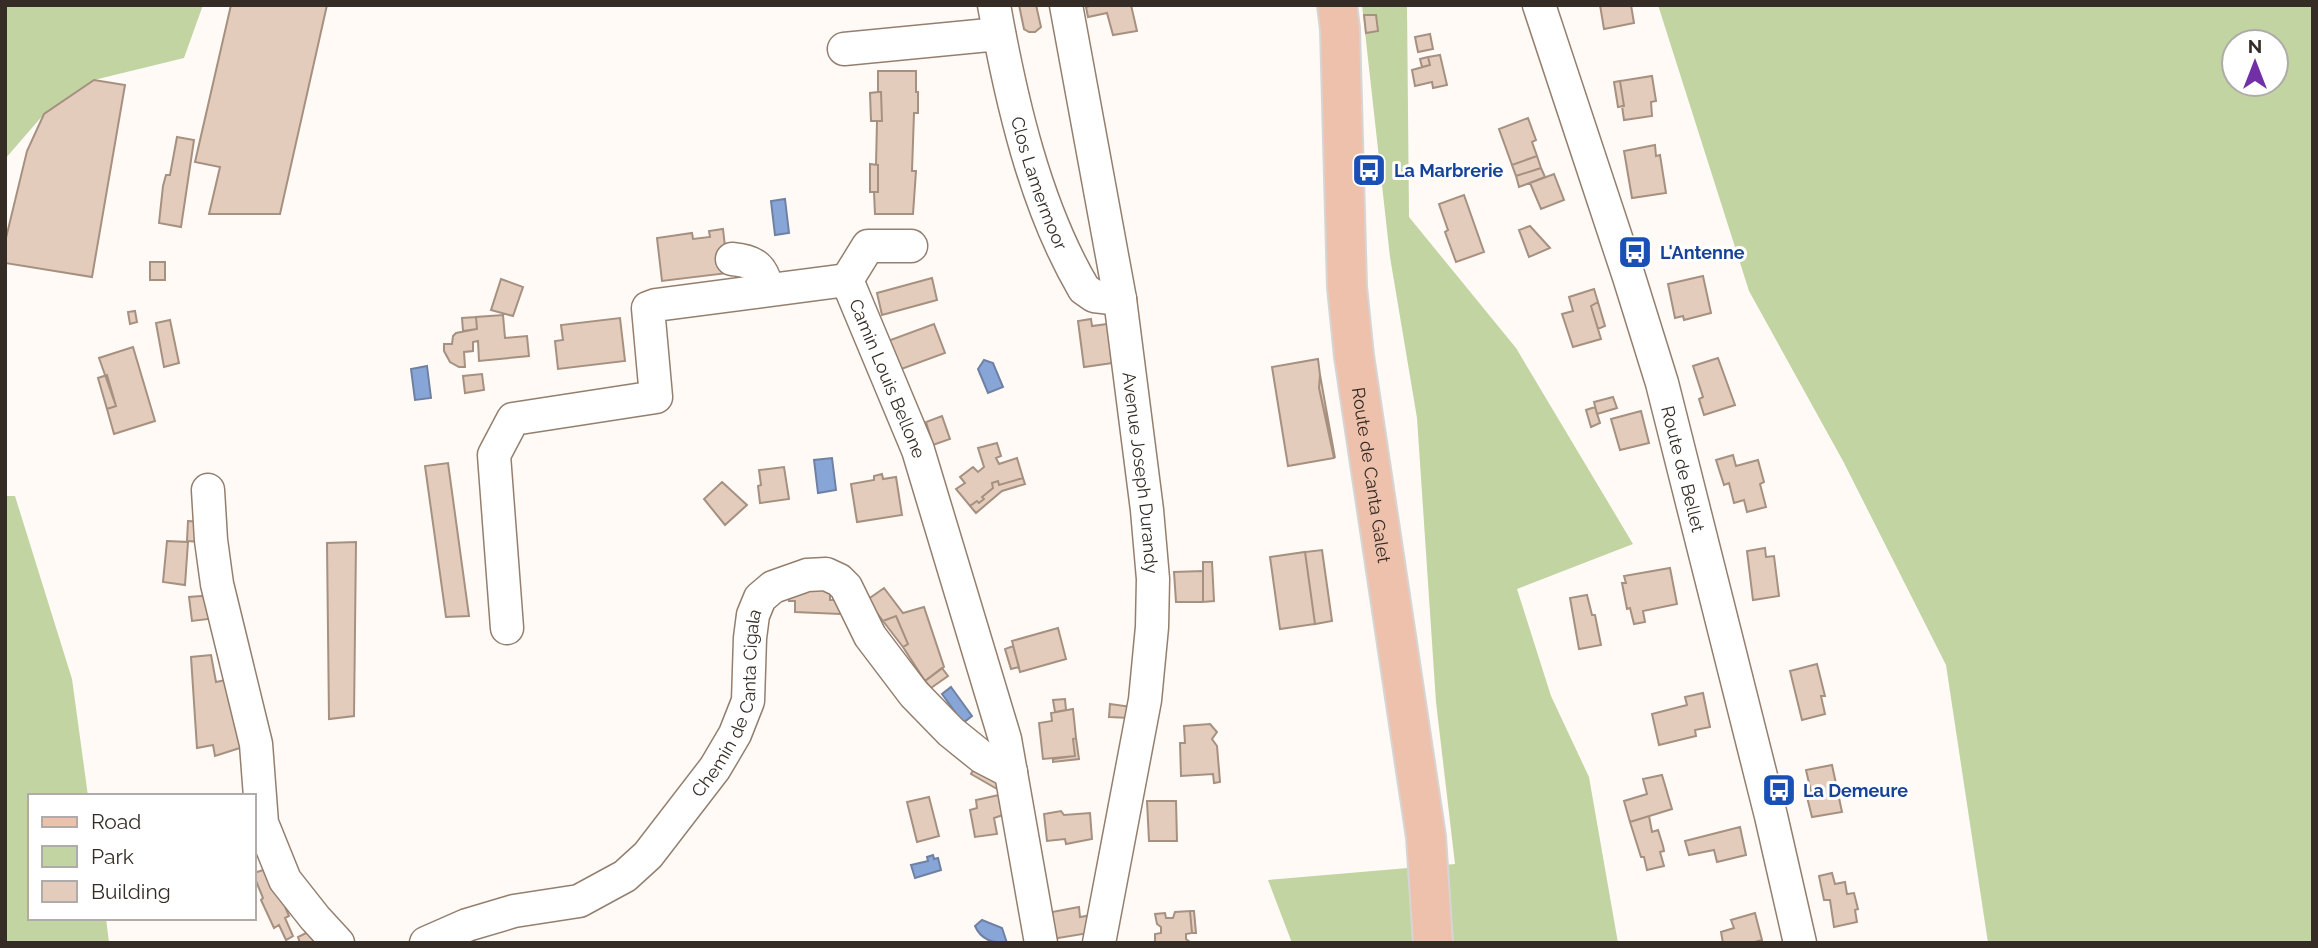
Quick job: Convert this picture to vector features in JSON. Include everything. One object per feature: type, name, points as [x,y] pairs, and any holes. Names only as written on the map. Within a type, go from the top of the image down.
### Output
[{"type":"main road","name":"Route de Canta Galet","points":[[1337,5],[1348,287],[1354,356],[1426,837],[1433,943]]},
{"type":"street","name":"Avenue Joseph Durandy","points":[[1066,5],[1120,299],[1147,510],[1153,579],[1152,627],[1145,699],[1099,943]]},
{"type":"street","name":"Route de Bellet","points":[[1539,5],[1662,383],[1768,803],[1800,943]]},
{"type":"street","name":"Clos Lamermoor","points":[[844,49],[997,20],[1037,186],[1077,277],[1084,289],[1094,296],[1120,299]]},
{"type":"street","points":[[847,280],[868,246],[911,246]]},
{"type":"street","points":[[732,259],[754,264],[762,271],[767,289]]},
{"type":"street","name":"Camin Louis Bellone","points":[[507,628],[494,455],[513,419],[656,397],[648,308],[767,289],[847,280],[918,450],[1004,739],[1041,943]]},
{"type":"street","points":[[208,490],[211,540],[218,584],[256,744],[262,823],[285,880],[338,943]]},
{"type":"street","name":"Chemin de Canta Cigala","points":[[426,943],[467,925],[514,911],[579,901],[625,876],[648,855],[715,768],[735,734],[748,701],[750,638],[753,615],[760,598],[773,587],[807,575],[826,574],[839,580],[846,587],[870,636],[914,694],[971,749],[1010,772]]},
{"type":"green space","points":[[5,5],[203,5],[184,58],[94,80],[44,114],[5,159]]},
{"type":"green space","points":[[1362,5],[1407,6],[1409,217],[1516,348],[1633,544],[1517,589],[1551,696],[1589,777],[1618,943],[1292,943],[1268,880],[1455,864],[1436,702],[1417,418],[1390,257]]},
{"type":"green space","points":[[1658,5],[2313,5],[2313,943],[1988,943],[1946,665],[1843,461],[1749,291]]},
{"type":"green space","points":[[5,496],[15,496],[72,679],[88,794],[28,794],[28,920],[106,920],[109,943],[5,943]]},
{"type":"water","points":[[785,199],[789,233],[775,235],[771,201]]},
{"type":"water","points":[[984,360],[993,363],[1003,387],[988,393],[978,369]]},
{"type":"water","points":[[427,366],[431,398],[415,400],[411,369]]},
{"type":"water","points":[[832,458],[836,490],[818,493],[814,460]]},
{"type":"water","points":[[951,687],[972,716],[963,723],[942,694]]},
{"type":"water","points":[[933,855],[934,859],[938,858],[941,870],[915,878],[911,865],[928,861],[927,857]]},
{"type":"water","points":[[982,920],[1002,928],[1007,943],[984,938],[975,926]]},
{"type":"building","points":[[231,5],[327,5],[280,214],[209,214],[220,167],[195,162]]},
{"type":"building","points":[[1019,5],[1036,5],[1041,27],[1035,32],[1024,29]]},
{"type":"building","points":[[1131,5],[1137,31],[1113,35],[1107,13],[1088,17],[1086,7]]},
{"type":"building","points":[[1600,5],[1631,5],[1634,23],[1604,29]]},
{"type":"building","points":[[1364,15],[1376,15],[1378,31],[1366,33]]},
{"type":"building","points":[[1430,34],[1433,49],[1418,52],[1415,37]]},
{"type":"building","points":[[1440,55],[1447,85],[1433,88],[1432,82],[1415,86],[1412,70],[1430,65],[1428,57]]},
{"type":"building","points":[[1428,57],[1430,65],[1422,67],[1420,59]]},
{"type":"building","points":[[878,71],[916,71],[918,113],[914,113],[912,171],[916,171],[913,214],[875,214],[874,192],[878,192],[877,121],[882,121]]},
{"type":"building","points":[[1652,76],[1656,101],[1651,102],[1652,116],[1624,120],[1620,81]]},
{"type":"building","points":[[94,80],[125,85],[92,277],[5,263],[5,242],[27,151],[44,114]]},
{"type":"building","points":[[1620,81],[1624,106],[1618,107],[1614,82]]},
{"type":"building","points":[[881,92],[882,121],[871,121],[870,93]]},
{"type":"building","points":[[1528,118],[1536,140],[1532,142],[1537,156],[1512,165],[1499,129]]},
{"type":"building","points":[[177,137],[194,140],[181,227],[159,223],[163,186],[166,175],[170,175]]},
{"type":"building","points":[[1655,145],[1656,156],[1660,155],[1666,193],[1632,198],[1624,151]]},
{"type":"building","points":[[1537,156],[1541,168],[1516,176],[1512,165]]},
{"type":"building","points":[[870,164],[878,165],[878,192],[870,192]]},
{"type":"building","points":[[1541,168],[1545,177],[1519,187],[1516,176]]},
{"type":"building","points":[[1554,174],[1564,200],[1541,209],[1530,183]]},
{"type":"building","points":[[1464,195],[1484,252],[1456,262],[1445,232],[1448,230],[1439,204]]},
{"type":"building","points":[[1530,226],[1550,248],[1529,257],[1519,230]]},
{"type":"building","points":[[723,229],[728,273],[662,281],[657,238],[692,233],[693,239],[710,237],[709,231]]},
{"type":"building","points":[[150,262],[165,262],[165,280],[150,280]]},
{"type":"building","points":[[1703,276],[1711,313],[1684,320],[1683,316],[1675,318],[1668,284]]},
{"type":"building","points":[[932,278],[937,300],[882,315],[877,293]]},
{"type":"building","points":[[501,279],[523,287],[513,316],[491,310]]},
{"type":"building","points":[[1594,289],[1598,302],[1591,306],[1601,339],[1573,347],[1562,314],[1573,311],[1569,297]]},
{"type":"building","points":[[1598,302],[1605,326],[1598,329],[1591,306]]},
{"type":"building","points":[[135,311],[137,322],[130,324],[128,312]]},
{"type":"building","points":[[503,315],[505,338],[527,336],[529,356],[479,361],[478,341],[473,342],[473,351],[464,352],[465,367],[450,362],[444,351],[444,344],[452,344],[456,333],[477,329],[476,317]]},
{"type":"building","points":[[476,317],[477,329],[463,331],[462,318]]},
{"type":"building","points":[[620,318],[625,361],[558,369],[555,341],[563,340],[561,325]]},
{"type":"building","points":[[1091,319],[1092,326],[1114,323],[1120,362],[1084,367],[1078,321]]},
{"type":"building","points":[[170,320],[179,363],[164,367],[156,323]]},
{"type":"building","points":[[934,324],[945,353],[896,371],[885,342]]},
{"type":"building","points":[[133,347],[155,421],[114,434],[107,409],[116,406],[99,358]]},
{"type":"building","points":[[1718,358],[1735,405],[1704,415],[1699,399],[1703,397],[1693,366]]},
{"type":"building","points":[[1318,359],[1319,388],[1334,458],[1288,466],[1272,367]]},
{"type":"building","points":[[482,374],[484,390],[465,393],[463,376]]},
{"type":"building","points":[[107,375],[116,406],[107,409],[98,378]]},
{"type":"building","points":[[1320,375],[1335,458],[1319,388]]},
{"type":"building","points":[[1613,397],[1617,408],[1597,414],[1594,402]]},
{"type":"building","points":[[1595,407],[1600,423],[1591,427],[1586,410]]},
{"type":"building","points":[[1641,411],[1649,443],[1620,450],[1611,419]]},
{"type":"building","points":[[942,416],[950,439],[933,445],[926,422]]},
{"type":"building","points":[[997,443],[1001,456],[996,458],[999,464],[1017,458],[1023,478],[999,485],[998,481],[992,483],[993,488],[982,497],[984,499],[970,506],[956,489],[965,483],[960,477],[973,467],[978,472],[984,467],[978,448]]},
{"type":"building","points":[[1733,455],[1736,466],[1758,460],[1764,482],[1760,484],[1766,507],[1747,512],[1744,500],[1734,503],[1729,483],[1724,485],[1716,460]]},
{"type":"building","points":[[448,463],[469,616],[446,617],[425,466]]},
{"type":"building","points":[[784,467],[789,499],[760,503],[759,470]]},
{"type":"building","points":[[882,474],[883,479],[896,477],[902,515],[857,522],[851,484],[874,480],[874,476]]},
{"type":"building","points":[[1023,478],[1025,484],[1002,491],[976,513],[970,506],[984,499],[982,497],[993,488],[992,483],[998,481],[999,485]]},
{"type":"building","points":[[722,482],[747,505],[725,525],[704,499]]},
{"type":"building","points":[[188,521],[203,522],[202,542],[187,541]]},
{"type":"building","points":[[167,541],[188,542],[185,585],[163,582]]},
{"type":"building","points":[[356,542],[354,716],[329,719],[327,543]]},
{"type":"building","points":[[1765,548],[1766,557],[1774,556],[1779,596],[1753,600],[1747,551]]},
{"type":"building","points":[[1322,550],[1332,621],[1315,624],[1305,552]]},
{"type":"building","points":[[1305,552],[1315,624],[1280,629],[1270,557]]},
{"type":"building","points":[[1203,562],[1212,562],[1214,601],[1203,602]]},
{"type":"building","points":[[1670,568],[1677,604],[1643,611],[1645,622],[1634,624],[1630,608],[1627,609],[1622,583],[1626,583],[1624,576]]},
{"type":"building","points":[[1203,571],[1203,602],[1176,602],[1174,572]]},
{"type":"building","points":[[830,586],[830,600],[841,600],[840,614],[795,612],[795,601],[789,601],[789,593]]},
{"type":"building","points":[[884,588],[903,613],[924,607],[944,667],[925,681],[903,647],[908,644],[896,616],[883,621],[867,600]]},
{"type":"building","points":[[214,595],[217,618],[192,621],[189,597]]},
{"type":"building","points":[[1587,595],[1592,615],[1595,615],[1601,645],[1579,649],[1570,598]]},
{"type":"building","points":[[896,616],[908,644],[903,647],[883,621]]},
{"type":"building","points":[[1058,628],[1066,659],[1020,672],[1012,641]]},
{"type":"building","points":[[1013,646],[1019,667],[1011,669],[1005,649]]},
{"type":"building","points":[[211,655],[216,682],[226,680],[246,746],[215,756],[213,745],[197,748],[191,657]]},
{"type":"building","points":[[1817,664],[1825,696],[1821,696],[1825,714],[1802,720],[1790,671]]},
{"type":"building","points":[[942,668],[948,676],[931,688],[925,681]]},
{"type":"building","points":[[1703,693],[1710,727],[1695,730],[1696,736],[1659,745],[1652,714],[1687,705],[1685,697]]},
{"type":"building","points":[[1065,699],[1066,710],[1055,712],[1053,700]]},
{"type":"building","points":[[1110,704],[1132,707],[1130,718],[1109,717]]},
{"type":"building","points":[[1073,709],[1075,756],[1043,759],[1039,723],[1052,721],[1051,713]]},
{"type":"building","points":[[1210,724],[1217,732],[1212,739],[1217,746],[1220,782],[1214,783],[1213,774],[1181,776],[1180,743],[1185,743],[1184,726]]},
{"type":"building","points":[[1076,738],[1079,759],[1053,762],[1053,759],[1075,756],[1073,739]]},
{"type":"building","points":[[977,764],[1003,779],[997,789],[971,774]]},
{"type":"building","points":[[1832,765],[1842,812],[1812,817],[1806,793],[1811,792],[1806,770]]},
{"type":"building","points":[[1662,775],[1672,809],[1630,822],[1624,801],[1647,794],[1643,779]]},
{"type":"building","points":[[999,795],[1003,815],[994,818],[997,834],[975,837],[970,810],[977,808],[976,800]]},
{"type":"building","points":[[929,797],[939,836],[917,842],[907,802]]},
{"type":"building","points":[[1147,801],[1176,801],[1177,841],[1149,841]]},
{"type":"building","points":[[1061,811],[1064,815],[1090,813],[1092,839],[1066,844],[1065,839],[1047,841],[1044,814]]},
{"type":"building","points":[[1649,816],[1652,832],[1658,830],[1663,846],[1664,851],[1660,852],[1664,866],[1647,870],[1630,822]]},
{"type":"building","points":[[1740,827],[1746,855],[1717,862],[1714,850],[1689,855],[1685,841]]},
{"type":"building","points":[[269,868],[289,916],[285,918],[293,936],[286,940],[279,925],[274,928],[261,900],[263,898],[256,881],[256,872]]},
{"type":"building","points":[[1832,873],[1835,884],[1845,882],[1847,894],[1854,893],[1858,909],[1855,910],[1857,922],[1834,927],[1830,900],[1824,900],[1819,876]]},
{"type":"building","points":[[1079,907],[1080,917],[1092,915],[1089,933],[1046,940],[1053,921],[1052,912]]},
{"type":"building","points":[[1190,911],[1192,933],[1186,934],[1186,939],[1191,943],[1155,943],[1155,934],[1161,933],[1161,927],[1157,924],[1155,914],[1165,913],[1166,918],[1173,918],[1175,912]]},
{"type":"building","points":[[1190,911],[1194,911],[1196,933],[1192,933]]},
{"type":"building","points":[[1755,913],[1762,940],[1751,943],[1723,943],[1721,932],[1734,928],[1731,920]]},
{"type":"building","points":[[312,930],[319,943],[300,943],[298,937]]},
{"type":"place","name":"La Marbrerie","points":[[1369,170]]},
{"type":"place","name":"L'Antenne","points":[[1635,252]]},
{"type":"place","name":"La Demeure","points":[[1779,790]]}]
